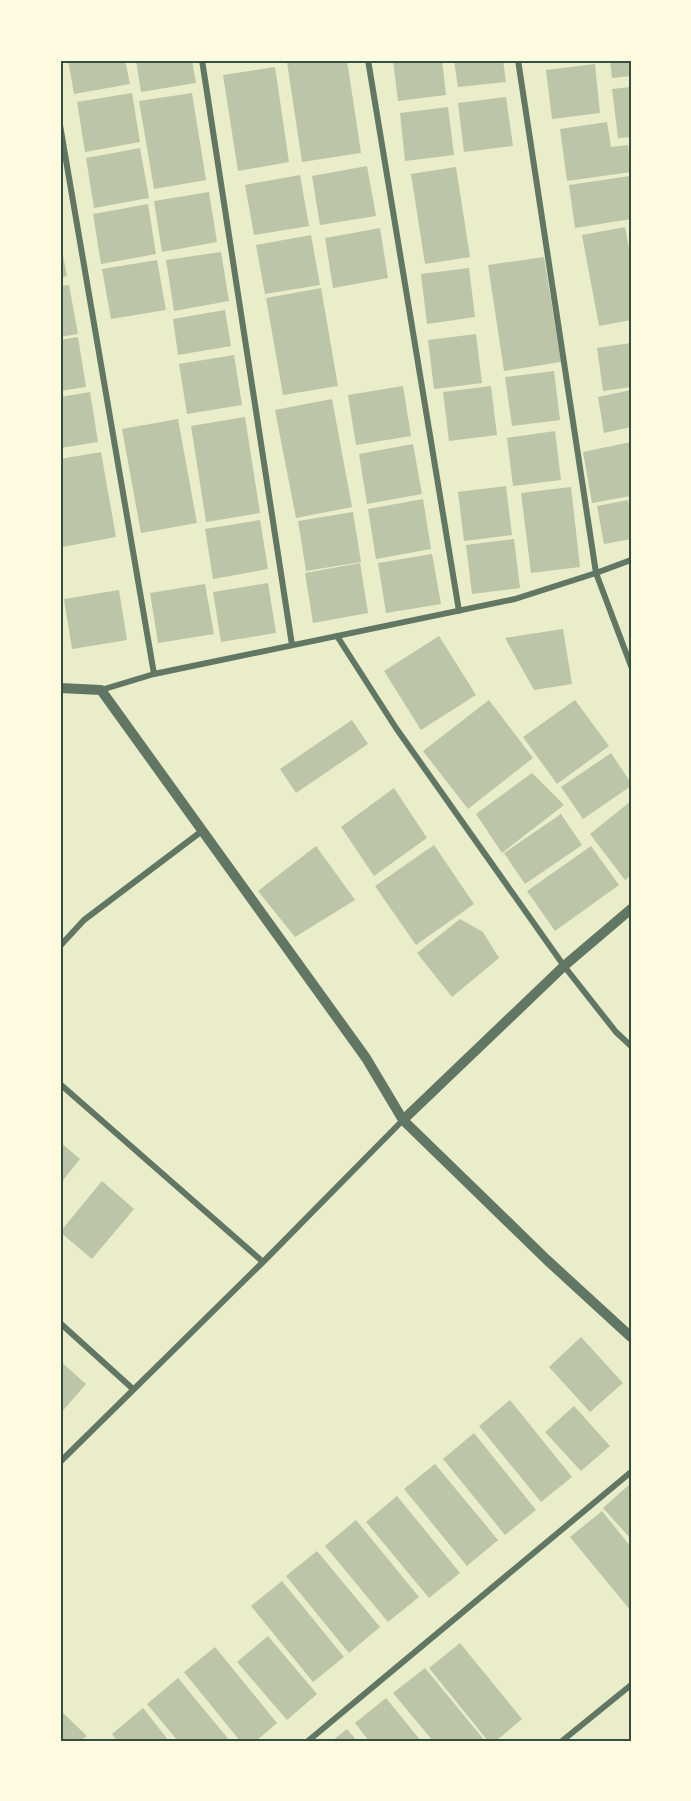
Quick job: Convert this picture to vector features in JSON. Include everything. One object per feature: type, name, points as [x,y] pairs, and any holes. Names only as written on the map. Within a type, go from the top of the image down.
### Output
[{"type":"street","points":[[202,60],[292,645]]},
{"type":"street","points":[[368,60],[459,611]]},
{"type":"street","points":[[518,60],[596,573],[631,666]]},
{"type":"street","points":[[60,125],[154,674]]},
{"type":"street","points":[[60,688],[101,690],[154,674],[515,599],[631,560]]},
{"type":"street","points":[[337,636],[396,728],[564,966],[616,1032],[631,1046]]},
{"type":"street","points":[[101,690],[366,1058],[403,1120],[547,1260],[631,1337]]},
{"type":"street","points":[[60,946],[84,920],[202,831]]},
{"type":"street","points":[[60,1462],[403,1120],[564,966],[631,909]]},
{"type":"street","points":[[60,1083],[263,1262]]},
{"type":"street","points":[[60,1323],[132,1389]]},
{"type":"street","points":[[308,1741],[631,1472]]},
{"type":"street","points":[[562,1741],[631,1685]]},
{"type":"building","points":[[68,60],[125,60],[130,84],[74,94]]},
{"type":"building","points":[[136,60],[192,60],[196,83],[141,92]]},
{"type":"building","points":[[347,60],[361,153],[302,162],[287,62]]},
{"type":"building","points":[[393,60],[442,60],[446,95],[398,101]]},
{"type":"building","points":[[454,60],[503,60],[506,82],[458,87]]},
{"type":"building","points":[[610,60],[631,60],[631,76],[612,78]]},
{"type":"building","points":[[595,64],[600,113],[552,119],[546,70]]},
{"type":"building","points":[[275,67],[289,162],[238,171],[223,75]]},
{"type":"building","points":[[631,87],[631,137],[618,138],[612,89]]},
{"type":"building","points":[[132,93],[140,142],[85,152],[77,102]]},
{"type":"building","points":[[192,93],[206,180],[154,189],[139,101]]},
{"type":"building","points":[[506,97],[513,146],[464,152],[458,103]]},
{"type":"building","points":[[448,107],[454,155],[405,161],[400,113]]},
{"type":"building","points":[[607,122],[611,147],[628,145],[631,172],[567,181],[560,129]]},
{"type":"building","points":[[140,148],[149,198],[94,208],[86,158]]},
{"type":"building","points":[[367,166],[376,216],[320,225],[312,176]]},
{"type":"building","points":[[456,167],[470,257],[425,264],[411,174]]},
{"type":"building","points":[[300,175],[309,226],[254,235],[245,185]]},
{"type":"building","points":[[630,176],[631,219],[575,228],[569,185]]},
{"type":"building","points":[[209,192],[217,242],[162,252],[154,201]]},
{"type":"building","points":[[148,204],[156,254],[101,264],[93,214]]},
{"type":"building","points":[[625,227],[631,259],[631,320],[599,326],[582,235]]},
{"type":"building","points":[[380,228],[388,278],[333,288],[325,238]]},
{"type":"building","points":[[311,235],[320,285],[265,294],[256,245]]},
{"type":"building","points":[[60,241],[67,276],[60,278]]},
{"type":"building","points":[[221,252],[229,301],[174,311],[166,260]]},
{"type":"building","points":[[544,257],[561,362],[504,371],[488,265]]},
{"type":"building","points":[[157,260],[166,310],[111,319],[102,269]]},
{"type":"building","points":[[469,268],[475,317],[427,324],[421,274]]},
{"type":"building","points":[[69,285],[78,334],[60,337],[60,286]]},
{"type":"building","points":[[321,288],[338,386],[283,395],[266,298]]},
{"type":"building","points":[[225,310],[231,346],[178,355],[173,319]]},
{"type":"building","points":[[476,334],[482,383],[434,389],[428,340]]},
{"type":"building","points":[[78,337],[86,387],[60,391],[60,340]]},
{"type":"building","points":[[631,343],[631,387],[603,391],[597,348]]},
{"type":"building","points":[[234,355],[242,405],[187,414],[179,364]]},
{"type":"building","points":[[554,371],[560,420],[512,426],[505,377]]},
{"type":"building","points":[[403,386],[411,436],[356,445],[348,395]]},
{"type":"building","points":[[491,386],[497,435],[449,441],[443,392]]},
{"type":"building","points":[[631,390],[631,427],[604,433],[598,397]]},
{"type":"building","points":[[90,392],[98,442],[60,448],[60,397]]},
{"type":"building","points":[[332,399],[352,507],[296,518],[275,410]]},
{"type":"building","points":[[245,417],[260,513],[206,522],[191,426]]},
{"type":"building","points":[[178,419],[197,523],[141,533],[122,429]]},
{"type":"building","points":[[555,431],[561,480],[513,486],[507,438]]},
{"type":"building","points":[[631,442],[631,496],[592,503],[583,452]]},
{"type":"building","points":[[413,444],[422,494],[367,504],[359,454]]},
{"type":"building","points":[[101,452],[116,537],[62,547],[60,459]]},
{"type":"building","points":[[506,486],[512,535],[464,541],[458,492]]},
{"type":"building","points":[[571,487],[580,567],[531,573],[521,493]]},
{"type":"building","points":[[423,499],[431,549],[376,559],[368,509]]},
{"type":"building","points":[[628,500],[631,539],[604,544],[597,506]]},
{"type":"building","points":[[353,512],[361,562],[306,571],[298,521]]},
{"type":"building","points":[[260,520],[268,569],[213,579],[205,529]]},
{"type":"building","points":[[514,539],[520,588],[472,594],[466,545]]},
{"type":"building","points":[[432,554],[441,604],[386,613],[378,563]]},
{"type":"building","points":[[360,563],[368,613],[313,623],[305,573]]},
{"type":"building","points":[[268,583],[276,633],[221,642],[213,592]]},
{"type":"building","points":[[205,584],[214,634],[158,643],[150,593]]},
{"type":"building","points":[[119,590],[127,640],[72,649],[64,599]]},
{"type":"building","points":[[563,629],[572,684],[534,690],[505,638]]},
{"type":"building","points":[[439,636],[476,695],[421,730],[384,671]]},
{"type":"building","points":[[489,700],[533,758],[468,809],[423,751]]},
{"type":"building","points":[[575,700],[609,746],[557,784],[523,737]]},
{"type":"building","points":[[352,720],[368,744],[296,793],[280,769]]},
{"type":"building","points":[[611,753],[631,786],[583,819],[561,787]]},
{"type":"building","points":[[532,773],[564,805],[502,853],[476,814]]},
{"type":"building","points":[[394,788],[427,838],[374,876],[341,827]]},
{"type":"building","points":[[631,801],[631,875],[625,880],[590,834]]},
{"type":"building","points":[[561,814],[582,845],[525,884],[504,853]]},
{"type":"building","points":[[434,845],[474,904],[416,945],[375,886]]},
{"type":"building","points":[[316,846],[355,900],[295,937],[258,891]]},
{"type":"building","points":[[591,846],[619,885],[555,931],[527,891]]},
{"type":"building","points":[[460,919],[483,932],[499,958],[452,997],[417,953]]},
{"type":"building","points":[[60,1142],[80,1159],[60,1184]]},
{"type":"building","points":[[102,1181],[134,1209],[92,1259],[60,1232]]},
{"type":"building","points":[[581,1337],[623,1383],[590,1412],[549,1367]]},
{"type":"building","points":[[60,1361],[86,1384],[60,1414]]},
{"type":"building","points":[[510,1400],[572,1477],[541,1502],[479,1426]]},
{"type":"building","points":[[574,1406],[610,1446],[581,1471],[545,1432]]},
{"type":"building","points":[[474,1433],[536,1510],[505,1535],[443,1459]]},
{"type":"building","points":[[435,1464],[498,1540],[467,1566],[404,1489]]},
{"type":"building","points":[[631,1483],[631,1539],[603,1508]]},
{"type":"building","points":[[397,1496],[460,1573],[429,1598],[366,1522]]},
{"type":"building","points":[[602,1511],[631,1547],[631,1611],[570,1537]]},
{"type":"building","points":[[356,1520],[419,1597],[388,1622],[325,1546]]},
{"type":"building","points":[[317,1551],[380,1627],[349,1653],[286,1576]]},
{"type":"building","points":[[282,1581],[344,1657],[313,1682],[251,1606]]},
{"type":"building","points":[[268,1636],[317,1694],[287,1720],[237,1662]]},
{"type":"building","points":[[460,1643],[522,1719],[496,1741],[488,1741],[429,1668]]},
{"type":"building","points":[[215,1647],[277,1723],[256,1741],[240,1741],[184,1672]]},
{"type":"building","points":[[425,1668],[485,1741],[433,1741],[393,1693]]},
{"type":"building","points":[[178,1678],[230,1741],[178,1741],[147,1704]]},
{"type":"building","points":[[386,1698],[421,1741],[369,1741],[355,1723]]},
{"type":"building","points":[[143,1708],[169,1741],[117,1741],[112,1734]]},
{"type":"building","points":[[60,1710],[87,1736],[80,1741],[60,1741]]},
{"type":"building","points":[[347,1729],[357,1741],[332,1741]]}]
